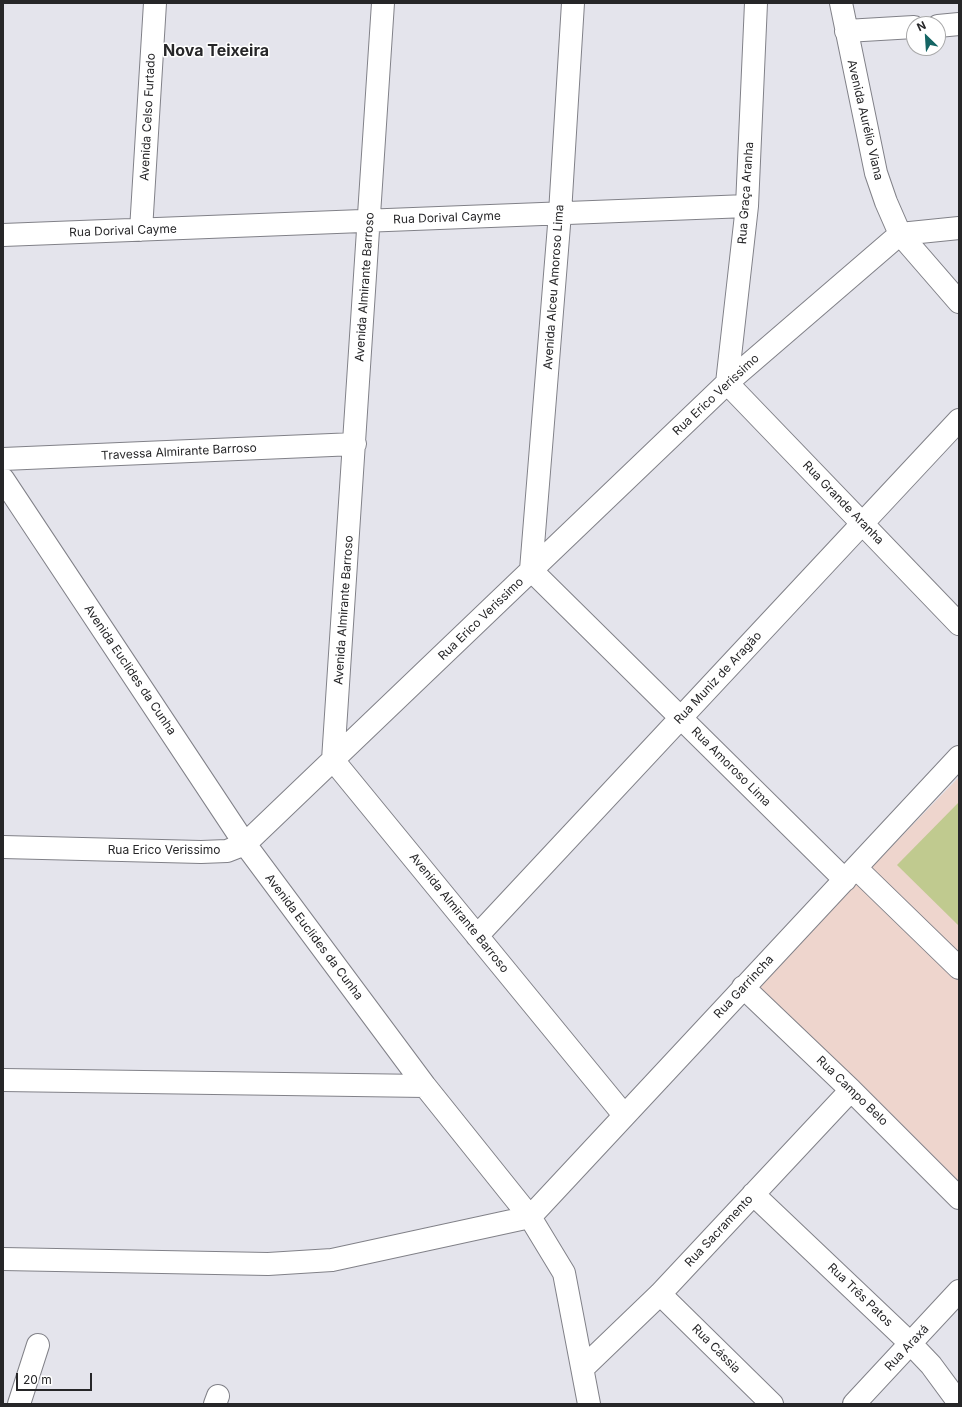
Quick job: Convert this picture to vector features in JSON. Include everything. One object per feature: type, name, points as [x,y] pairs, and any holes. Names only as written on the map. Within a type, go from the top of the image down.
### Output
[{"type":"street","name":"Avenida Celso Furtado","points":[[142,230],[155,3]]},
{"type":"street","name":"Avenida Almirante Barroso","points":[[383,3],[333,760],[624,1115]]},
{"type":"street","name":"Avenida Alceu Amoroso Lima","points":[[532,570],[560,213],[573,3]]},
{"type":"street","name":"Rua Graça Aranha","points":[[727,382],[748,206],[756,3]]},
{"type":"street","name":"Avenida Aurélio Viana","points":[[841,3],[876,173],[886,202],[900,234],[959,302]]},
{"type":"street","points":[[946,25],[959,24]]},
{"type":"street","points":[[846,31],[906,27]]},
{"type":"street","name":"Rua Dorival Cayme","points":[[3,236],[748,206]]},
{"type":"street","points":[[900,234],[959,228]]},
{"type":"street","name":"Rua Erico Verissimo","points":[[3,847],[201,852],[226,851],[244,844],[727,382],[900,234]]},
{"type":"street","name":"Rua Grande Aranha","points":[[727,382],[959,624]]},
{"type":"street","name":"Rua Muniz de Aragão","points":[[477,936],[959,420]]},
{"type":"street","name":"Travessa Almirante Barroso","points":[[3,459],[355,444]]},
{"type":"street","name":"Avenida Euclides da Cunha","points":[[3,479],[244,844],[425,1086],[530,1217],[564,1273],[589,1404]]},
{"type":"street","name":"Rua Amoroso Lima","points":[[532,570],[681,718],[851,874],[959,968]]},
{"type":"street","name":"Rua Garrincha","points":[[530,1217],[959,757]]},
{"type":"street","name":"Rua Campo Belo","points":[[743,987],[852,1090],[959,1198]]},
{"type":"street","points":[[3,1080],[425,1086]]},
{"type":"street","name":"Rua Sacramento","points":[[583,1368],[660,1294],[852,1090]]},
{"type":"street","name":"Rua Três Patos","points":[[754,1194],[911,1344],[930,1365],[959,1403]]},
{"type":"street","points":[[3,1259],[268,1264],[332,1260],[530,1217]]},
{"type":"street","name":"Rua Araxá","points":[[854,1404],[959,1291]]},
{"type":"street","name":"Rua Cássia","points":[[660,1294],[772,1404]]},
{"type":"street","points":[[19,1404],[38,1345]]},
{"type":"street","points":[[3,1402],[10,1404]]},
{"type":"shaded area","points":[[959,777],[959,1207],[743,1000]]},
{"type":"green space","points":[[959,802],[959,926],[897,865]]},
{"type":"district","name":"Nova Teixeira","points":[[216,51]]}]
